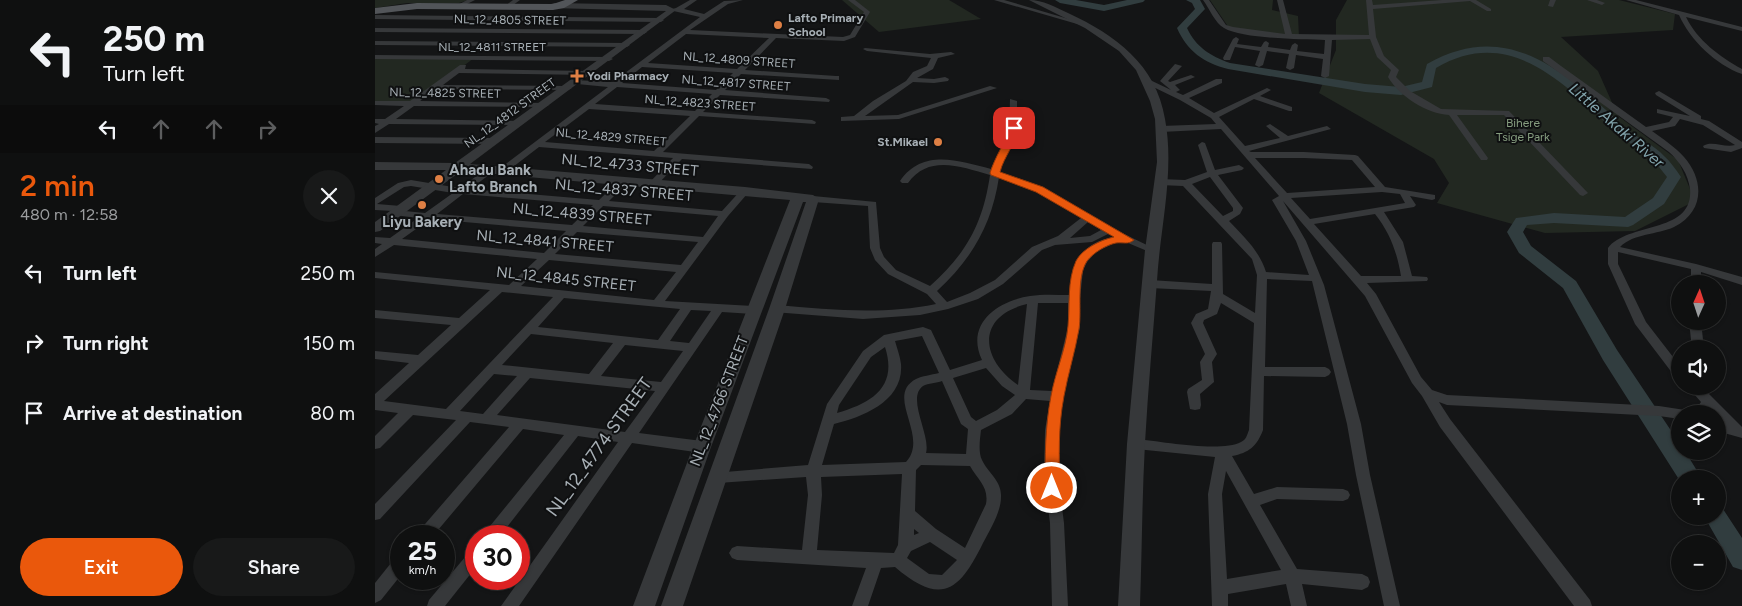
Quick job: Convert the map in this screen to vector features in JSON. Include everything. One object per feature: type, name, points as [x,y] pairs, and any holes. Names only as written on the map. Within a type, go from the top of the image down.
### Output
[{"type":"main road","points":[[375,10],[391,7],[479,4],[566,4]]},
{"type":"street","points":[[678,10],[694,0]]},
{"type":"street","points":[[375,254],[460,191],[538,144],[714,9],[726,2],[741,0]]},
{"type":"street","points":[[686,32],[844,38],[853,36],[867,12],[851,0]]},
{"type":"street","points":[[997,0],[1088,26]]},
{"type":"street","points":[[1033,0],[1088,26],[1131,57],[1147,82],[1155,102],[1161,129],[1163,162],[1152,250],[1136,444],[1129,606]]},
{"type":"street","points":[[1206,0],[1224,26],[1240,30],[1268,35],[1329,38],[1373,37]]},
{"type":"street","points":[[1280,0],[1289,36]]},
{"type":"street","points":[[1468,0],[1369,4],[1373,37],[1381,57],[1395,70],[1392,77],[1397,86],[1435,110],[1506,113],[1583,193]]},
{"type":"street","points":[[1591,0],[1602,3]]},
{"type":"street","points":[[1629,0],[1741,29]]},
{"type":"street","points":[[1478,1],[1489,10]]},
{"type":"street","points":[[401,57],[462,18],[479,4]]},
{"type":"street","points":[[556,19],[566,4],[666,8],[705,16]]},
{"type":"street","points":[[403,18],[425,6]]},
{"type":"street","points":[[678,10],[714,9]]},
{"type":"street","name":"NL_12_4812 STREET","points":[[375,228],[644,32],[678,10]]},
{"type":"street","points":[[1681,13],[1686,25],[1717,56],[1742,72]]},
{"type":"street","points":[[375,17],[661,20]]},
{"type":"street","points":[[421,30],[440,18]]},
{"type":"street","points":[[484,31],[502,19]]},
{"type":"street","points":[[525,31],[542,19]]},
{"type":"street","points":[[558,32],[573,20]]},
{"type":"street","points":[[599,32],[613,20]]},
{"type":"street","name":"NL_12_4805 STREET","points":[[375,30],[644,32]]},
{"type":"street","points":[[377,44],[402,30]]},
{"type":"street","points":[[1227,58],[1240,30]]},
{"type":"street","points":[[505,58],[540,31]]},
{"type":"street","points":[[656,154],[773,38],[689,36],[686,32]]},
{"type":"street","points":[[1259,65],[1268,35]]},
{"type":"street","points":[[1290,68],[1297,36]]},
{"type":"street","points":[[1325,76],[1329,38]]},
{"type":"street","points":[[377,44],[627,45]]},
{"type":"street","points":[[1233,45],[1327,57]]},
{"type":"street","points":[[867,49],[885,49],[935,58],[951,54]]},
{"type":"street","name":"NL_12_4811 STREET","points":[[375,57],[609,59]]},
{"type":"street","points":[[375,130],[475,58]]},
{"type":"street","points":[[857,118],[876,103],[913,80],[916,74],[930,67],[935,58]]},
{"type":"street","points":[[1547,59],[1645,130],[1681,159],[1691,175],[1695,197],[1690,211],[1675,223],[1653,232],[1621,238],[1613,248],[1613,264],[1641,324],[1671,363]]},
{"type":"street","name":"NL_12_4809 STREET","points":[[640,65],[836,78]]},
{"type":"street","points":[[1179,66],[1165,79],[1165,82],[1214,116],[1248,152],[1370,294],[1416,380],[1445,424],[1584,606]]},
{"type":"street","points":[[458,71],[589,73]]},
{"type":"street","points":[[1169,85],[1191,77]]},
{"type":"street","points":[[913,80],[934,81],[945,79]]},
{"type":"street","points":[[1147,82],[1184,97],[1219,81]]},
{"type":"street","name":"NL_12_4817 STREET","points":[[436,87],[614,84],[826,100]]},
{"type":"street","points":[[844,119],[899,117],[993,88]]},
{"type":"street","points":[[1214,116],[1267,90]]},
{"type":"street","points":[[1659,93],[1741,145]]},
{"type":"street","points":[[1255,97],[1289,109]]},
{"type":"street","points":[[931,291],[957,266],[980,233],[988,212],[998,162],[1013,136],[1013,101]]},
{"type":"street","name":"NL_12_4825 STREET","points":[[375,103],[545,105]]},
{"type":"street","points":[[489,122],[510,104]]},
{"type":"street","name":"NL_12_4823 STREET","points":[[587,106],[812,122]]},
{"type":"street","points":[[1452,112],[1484,158]]},
{"type":"street","points":[[1660,112],[1706,123]]},
{"type":"street","points":[[1645,130],[1672,124],[1678,116]]},
{"type":"street","points":[[375,121],[520,123]]},
{"type":"street","points":[[1161,129],[1223,126]]},
{"type":"street","points":[[1270,126],[1286,139]]},
{"type":"street","points":[[1248,152],[1286,139],[1327,129]]},
{"type":"street","points":[[375,140],[495,141]]},
{"type":"street","name":"NL_12_4829 STREET","points":[[538,144],[809,167]]},
{"type":"street","points":[[1202,145],[1212,172],[1238,208],[1237,212],[1222,221]]},
{"type":"street","points":[[1707,146],[1731,149],[1741,145]]},
{"type":"street","points":[[1248,152],[1355,158],[1383,189]]},
{"type":"street","name":"NL_12_4829 STREET","points":[[653,183],[681,155]]},
{"type":"street","points":[[905,181],[917,168],[930,163],[969,166],[995,173],[1040,190],[1107,230],[1152,250]]},
{"type":"street","name":"NL_12_4733 STREET","points":[[375,166],[459,167],[745,191],[806,198]]},
{"type":"street","points":[[1160,182],[1186,183],[1212,172],[1239,168]]},
{"type":"street","points":[[375,404],[461,322],[546,256],[624,181]]},
{"type":"street","name":"NL_12_4837 STREET","points":[[375,202],[406,183],[460,191],[725,214]]},
{"type":"street","points":[[1136,444],[1223,452],[1246,446],[1255,436],[1262,275],[1257,259],[1252,251],[1186,183]]},
{"type":"street","points":[[1392,606],[1363,475],[1354,424],[1317,278],[1301,241],[1277,203],[1278,198],[1285,196],[1383,189],[1431,197]]},
{"type":"street","points":[[657,304],[725,214],[745,191]]},
{"type":"street","points":[[1309,222],[1411,206],[1403,192]]},
{"type":"street","points":[[806,198],[873,204],[875,248],[879,258],[892,272],[931,291],[944,306]]},
{"type":"street","name":"NL_12_4766 STREET","points":[[672,606],[777,309],[806,198]]},
{"type":"street","name":"NL_12_4766 STREET","points":[[644,606],[753,310],[806,198]]},
{"type":"street","name":"NL_12_4839 STREET","points":[[375,207],[429,215],[706,240]]},
{"type":"street","points":[[1378,211],[1391,228],[1400,246],[1404,256],[1407,278]]},
{"type":"street","points":[[1055,242],[1087,218]]},
{"type":"street","points":[[777,309],[869,316],[944,306],[964,300],[998,283],[1013,272],[1034,250],[1045,244],[1092,239],[1107,230]]},
{"type":"street","name":"NL_12_4841 STREET","points":[[375,240],[683,269]]},
{"type":"street","points":[[1060,606],[1057,523],[1051,476],[1053,430],[1057,396],[1074,327],[1074,299],[1082,261],[1093,249],[1113,240],[1129,240]]},
{"type":"street","points":[[1195,406],[1193,392],[1208,382],[1206,362],[1211,354],[1197,323],[1200,317],[1213,311],[1217,292],[1217,244]]},
{"type":"street","points":[[1613,248],[1696,267],[1742,281]]},
{"type":"street","points":[[1696,267],[1696,275]]},
{"type":"street","name":"NL_12_4845 STREET","points":[[375,275],[657,304],[753,310]]},
{"type":"street","points":[[1262,275],[1287,278],[1317,278]]},
{"type":"street","points":[[1358,280],[1423,279]]},
{"type":"street","points":[[1150,284],[1217,292],[1259,321]]},
{"type":"street","points":[[449,414],[561,294]]},
{"type":"street","points":[[1057,396],[1023,394],[1009,386],[988,363],[981,341],[982,333],[987,324],[1007,307],[1033,299],[1074,299]]},
{"type":"street","points":[[975,427],[1006,413],[1015,406],[1023,394],[1033,299]]},
{"type":"street","points":[[661,345],[688,306]]},
{"type":"street","name":"NL_12_4774 STREET","points":[[509,606],[665,387],[718,309]]},
{"type":"street","points":[[375,314],[461,322]]},
{"type":"street","points":[[528,330],[692,348]]},
{"type":"street","points":[[809,556],[815,495],[813,471],[827,420],[833,404],[867,354],[888,338],[919,331],[927,333],[966,420],[975,427]]},
{"type":"street","points":[[827,420],[860,411],[886,391],[895,372],[895,364],[888,338]]},
{"type":"street","points":[[592,379],[622,340]]},
{"type":"street","points":[[375,354],[421,360]]},
{"type":"street","points":[[897,560],[906,546],[907,513],[914,464],[921,442],[909,398],[910,392],[919,383],[946,377],[988,363]]},
{"type":"street","points":[[492,368],[665,387]]},
{"type":"street","points":[[1257,370],[1325,372]]},
{"type":"street","points":[[486,419],[528,372]]},
{"type":"street","points":[[1427,394],[1447,400],[1671,413]]},
{"type":"street","points":[[1704,395],[1741,434]]},
{"type":"street","points":[[375,404],[702,447]]},
{"type":"street","points":[[375,444],[410,410]]},
{"type":"street","points":[[375,514],[467,417]]},
{"type":"street","points":[[433,525],[520,424]]},
{"type":"street","points":[[737,553],[876,561],[897,560],[933,583],[941,583],[951,578],[961,569],[967,558],[989,515],[994,499],[993,490],[987,477],[974,460],[975,427]]},
{"type":"street","points":[[1726,429],[1741,434]]},
{"type":"street","points":[[500,525],[575,431]]},
{"type":"street","points":[[1223,452],[1292,576],[1299,606]]},
{"type":"street","points":[[1220,606],[1215,494],[1223,452]]},
{"type":"street","points":[[718,477],[974,460]]},
{"type":"street","points":[[1251,501],[1277,493],[1343,495]]},
{"type":"street","points":[[907,513],[931,534],[967,558]]},
{"type":"street","points":[[906,546],[931,534]]},
{"type":"street","points":[[860,606],[876,561]]},
{"type":"street","points":[[435,606],[465,569]]},
{"type":"street","points":[[375,594],[390,576]]},
{"type":"street","points":[[1219,588],[1292,576],[1362,582]]},
{"type":"green space","points":[[375,0],[468,0],[459,3],[407,3],[375,8]]},
{"type":"green space","points":[[842,0],[949,0],[981,19],[879,32]]},
{"type":"green space","points":[[1210,0],[1273,0],[1272,10],[1298,16],[1299,37],[1229,28]]},
{"type":"green space","name":"Bihere Tsige Park","points":[[1347,0],[1619,0],[1675,14],[1673,30],[1561,37],[1598,71],[1618,116],[1678,160],[1695,201],[1635,231],[1545,233],[1437,203],[1449,183],[1434,159],[1319,93],[1336,50],[1336,20]]},
{"type":"green space","points":[[375,57],[474,58],[413,104],[375,103]]},
{"type":"waterway","name":"Little Akaki River","points":[[1060,0],[1104,8],[1140,0]]},
{"type":"waterway","name":"Little Akaki River","points":[[1191,0],[1196,1],[1200,9],[1182,28],[1186,36],[1200,53],[1228,66],[1365,88],[1401,91],[1428,84],[1431,66],[1450,55],[1480,49],[1514,53],[1542,64],[1567,81],[1631,139],[1659,158],[1674,177],[1659,201],[1628,222],[1554,218],[1521,221],[1515,232],[1525,249],[1570,285],[1610,355],[1685,470]]},
{"type":"waterway","name":"Little Akaki River","points":[[1721,525],[1742,559]]},
{"type":"place","name":"Lafto Primary School","points":[[778,25]]},
{"type":"place","name":"Yodi Pharmacy","points":[[577,76]]},
{"type":"place","name":"St.Mikael","points":[[938,142]]},
{"type":"place","name":"Ahadu Bank Lafto Branch","points":[[439,179]]},
{"type":"place","name":"Liyu Bakery","points":[[422,205]]},
{"type":"route","points":[[1014,128],[1013,136],[995,167],[995,173],[1040,190],[1107,230],[1129,240],[1113,240],[1093,249],[1082,261],[1079,270],[1074,299],[1074,327],[1057,396],[1053,430],[1052,488]]}]
